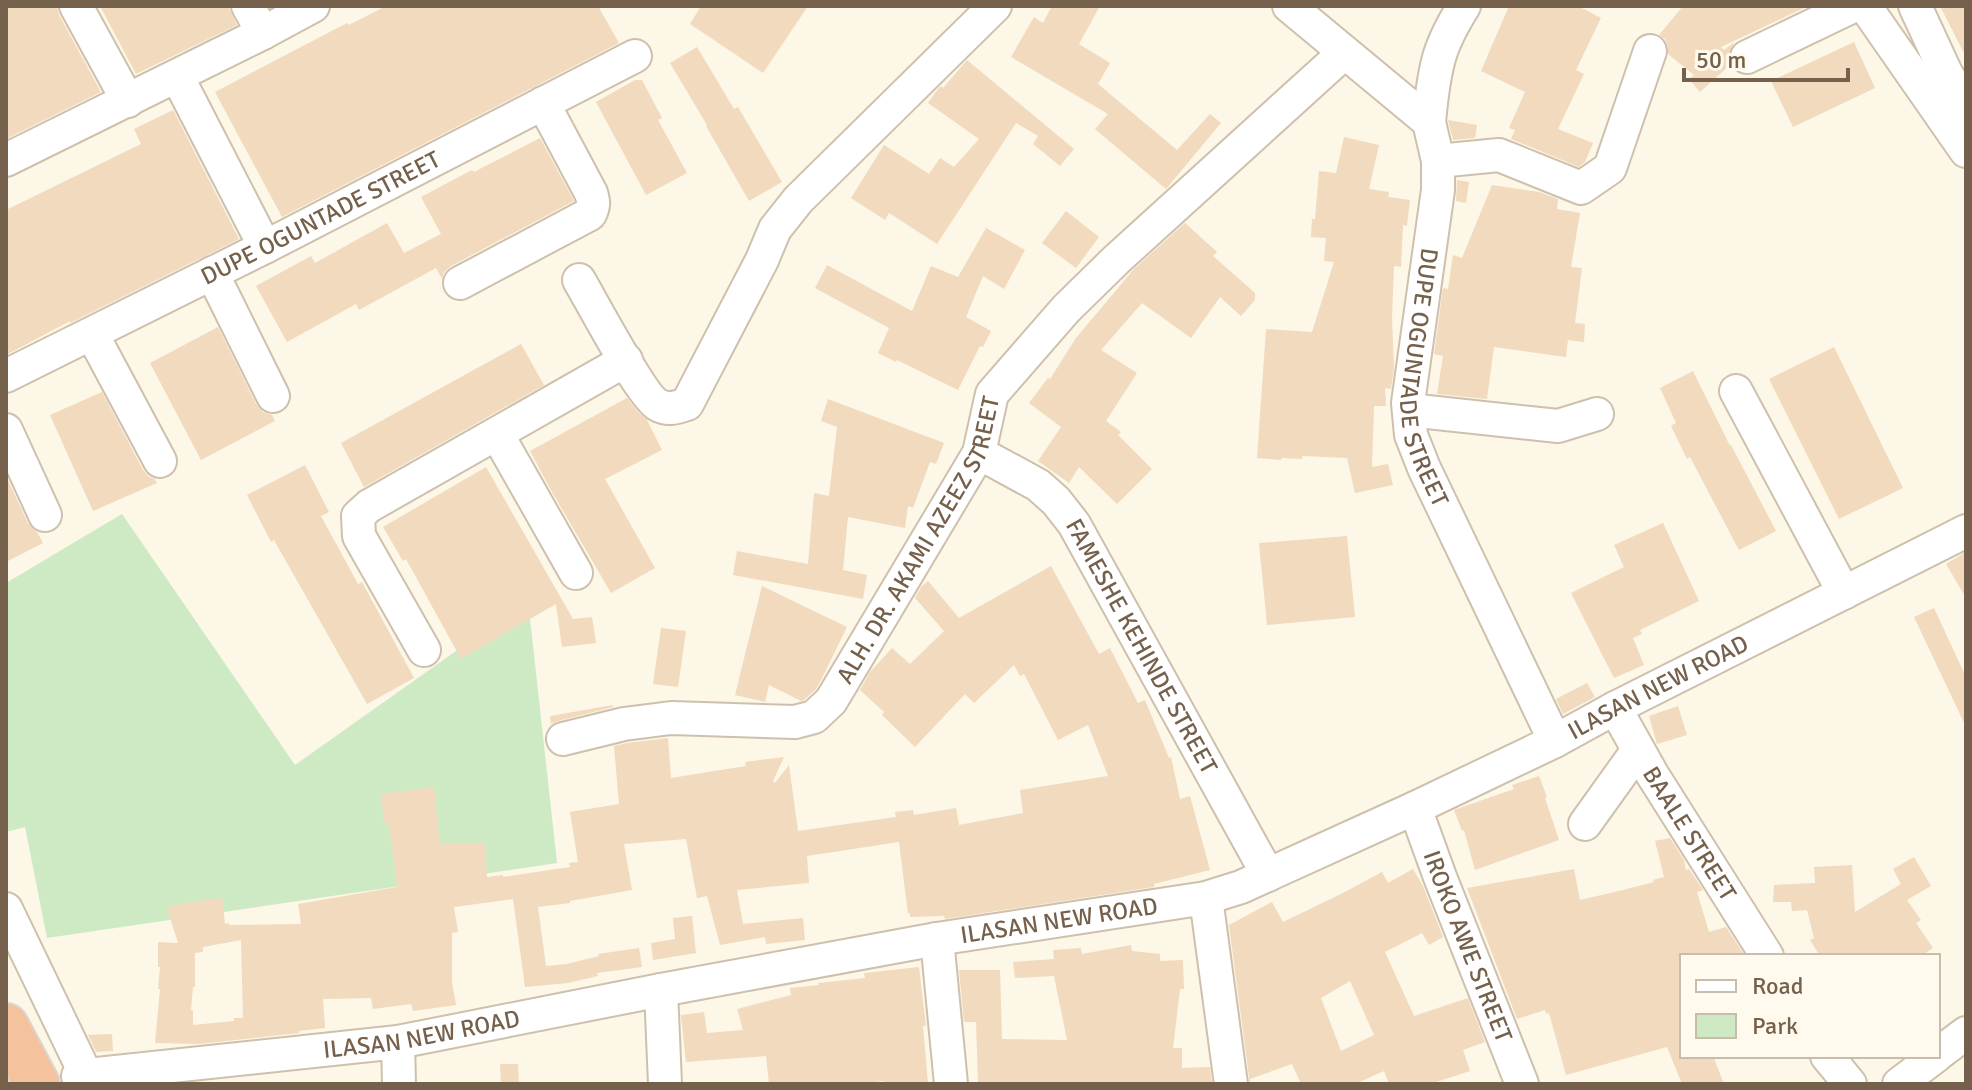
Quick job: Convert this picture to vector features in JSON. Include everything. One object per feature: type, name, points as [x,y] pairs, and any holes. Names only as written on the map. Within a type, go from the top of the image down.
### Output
[{"type":"highway","points":[[6,1026],[67,1078]]},
{"type":"street","points":[[76,6],[128,101]]},
{"type":"street","points":[[6,160],[177,76],[256,20],[313,6]]},
{"type":"street","points":[[579,280],[654,404],[668,409],[687,404],[775,229],[798,200],[995,6]]},
{"type":"street","points":[[1289,6],[1429,122]]},
{"type":"street","points":[[1429,122],[1439,57],[1464,6]]},
{"type":"street","points":[[1747,57],[1853,6]]},
{"type":"street","points":[[1865,6],[1966,151]]},
{"type":"street","points":[[1915,6],[1946,73],[1966,105]]},
{"type":"street","points":[[1438,161],[1499,155],[1581,188],[1610,168],[1650,51]]},
{"type":"street","name":"ALH. DR. AKAMI AZEEZ STREET","points":[[563,739],[624,724],[671,718],[795,722],[814,717],[831,701],[979,453],[992,394],[1066,309],[1116,260],[1344,53]]},
{"type":"street","name":"DUPE OGUNTADE STREET","points":[[6,376],[265,247],[635,56]]},
{"type":"street","points":[[177,76],[265,247]]},
{"type":"street","points":[[460,283],[590,214],[593,208],[591,193],[543,103]]},
{"type":"street","name":"DUPE OGUNTADE STREET","points":[[1429,122],[1438,161],[1438,190],[1408,403],[1411,435],[1555,741]]},
{"type":"street","points":[[212,273],[273,396]]},
{"type":"street","points":[[92,334],[160,461]]},
{"type":"street","points":[[424,650],[359,536],[358,516],[369,506],[626,360]]},
{"type":"street","points":[[1736,391],[1844,593]]},
{"type":"street","points":[[1409,410],[1558,426],[1597,414]]},
{"type":"street","points":[[6,430],[45,515]]},
{"type":"street","points":[[497,434],[576,573]]},
{"type":"street","name":"FAMESHE KEHINDE STREET","points":[[979,453],[1038,485],[1074,524],[1268,875]]},
{"type":"street","name":"ILASAN NEW ROAD","points":[[67,1078],[138,1076],[398,1042],[937,939],[1206,898],[1268,875],[1555,741],[1966,531]]},
{"type":"street","name":"BAALE STREET","points":[[1615,708],[1766,954]]},
{"type":"street","points":[[1585,824],[1638,750]]},
{"type":"street","name":"IROKO AWE STREET","points":[[1415,808],[1522,1084]]},
{"type":"street","points":[[1206,898],[1231,1084]]},
{"type":"street","points":[[6,909],[67,1078]]},
{"type":"street","points":[[937,939],[951,1084]]},
{"type":"street","points":[[661,990],[665,1084]]},
{"type":"street","points":[[1940,1053],[1966,1033]]},
{"type":"street","points":[[398,1042],[399,1084]]},
{"type":"street","points":[[1829,1058],[1850,1084]]},
{"type":"street","points":[[1899,1084],[1933,1058]]},
{"type":"green space","points":[[122,514],[295,765],[528,600],[557,863],[47,938],[25,827],[6,832],[6,583]]},
{"type":"building","points":[[6,6],[57,6],[101,92],[6,139]]},
{"type":"building","points":[[100,6],[228,6],[237,25],[136,74]]},
{"type":"building","points":[[386,6],[598,6],[619,43],[282,217],[215,92]]},
{"type":"building","points":[[701,6],[808,6],[763,73],[690,24]]},
{"type":"building","points":[[1052,6],[1100,6],[1079,44],[1110,63],[1098,84],[1177,150],[1210,114],[1221,123],[1166,189],[1095,129],[1108,114],[1011,57],[1034,17],[1043,23]]},
{"type":"building","points":[[1509,6],[1578,6],[1601,18],[1576,70],[1584,74],[1558,129],[1593,143],[1585,162],[1579,167],[1511,139],[1515,130],[1509,128],[1525,92],[1481,71]]},
{"type":"building","points":[[1683,6],[1808,6],[1721,47],[1724,50],[1734,44],[1728,55],[1730,65],[1700,92],[1689,79],[1694,75],[1668,54],[1665,39],[1659,35]]},
{"type":"building","points":[[1940,6],[1966,6],[1966,57]]},
{"type":"building","points":[[1854,42],[1875,88],[1793,127],[1771,81]]},
{"type":"building","points":[[697,47],[734,109],[738,107],[782,182],[749,201],[670,63]]},
{"type":"building","points":[[967,60],[1074,149],[1060,166],[1033,144],[1038,136],[1016,123],[937,244],[889,213],[885,220],[851,198],[884,145],[929,174],[940,158],[954,167],[979,139],[928,103]]},
{"type":"building","points":[[635,80],[642,80],[662,118],[658,120],[687,173],[646,195],[596,102]]},
{"type":"building","points":[[173,110],[239,239],[6,355],[6,210],[141,144],[134,129]]},
{"type":"building","points":[[1448,120],[1477,125],[1475,138],[1453,140]]},
{"type":"building","points":[[1344,137],[1379,145],[1369,189],[1389,192],[1388,197],[1410,200],[1407,226],[1403,225],[1401,267],[1394,266],[1394,368],[1391,389],[1385,388],[1386,406],[1374,406],[1372,467],[1388,464],[1393,485],[1355,493],[1347,458],[1257,458],[1266,329],[1312,332],[1334,262],[1324,261],[1326,238],[1311,237],[1319,171],[1336,173]]},
{"type":"building","points":[[540,138],[574,201],[451,266],[442,279],[436,268],[359,310],[356,304],[287,342],[256,286],[311,256],[315,263],[387,223],[404,253],[441,234],[421,197]]},
{"type":"building","points":[[1457,180],[1469,182],[1466,203],[1456,201]]},
{"type":"building","points":[[1492,185],[1539,192],[1558,199],[1557,209],[1580,213],[1571,267],[1582,268],[1575,323],[1585,324],[1584,342],[1568,340],[1566,357],[1494,347],[1487,399],[1437,394],[1443,356],[1434,354],[1443,288],[1448,289],[1453,255],[1462,258]]},
{"type":"building","points":[[1066,211],[1099,237],[1076,268],[1042,243]]},
{"type":"building","points":[[1185,223],[1217,252],[1213,256],[1255,293],[1255,300],[1241,316],[1220,297],[1191,338],[1142,303],[1101,350],[1137,373],[1106,421],[1121,432],[1118,435],[1152,469],[1117,504],[1079,467],[1069,483],[1038,461],[1061,427],[1029,403],[1050,379],[1076,338],[1134,269]]},
{"type":"building","points":[[986,228],[1025,250],[1004,289],[983,276],[966,317],[991,331],[958,390],[878,353],[889,328],[815,288],[827,265],[912,311],[931,266],[958,277]]},
{"type":"building","points":[[218,327],[256,404],[263,412],[272,415],[275,421],[201,460],[150,363]]},
{"type":"building","points":[[521,344],[544,385],[364,487],[341,443]]},
{"type":"building","points":[[1834,347],[1903,488],[1839,519],[1769,379]]},
{"type":"building","points":[[1693,371],[1776,531],[1739,550],[1690,457],[1687,459],[1671,426],[1676,423],[1660,388]]},
{"type":"building","points":[[102,392],[143,470],[157,483],[93,511],[50,415]]},
{"type":"building","points":[[627,398],[647,420],[662,450],[605,479],[655,568],[611,593],[530,451]]},
{"type":"building","points":[[828,399],[944,443],[936,464],[930,462],[913,508],[908,506],[905,528],[848,517],[843,570],[867,575],[863,599],[733,575],[737,551],[808,564],[814,493],[829,496],[837,427],[821,421]]},
{"type":"building","points":[[305,465],[329,512],[321,516],[358,584],[362,582],[414,678],[367,704],[274,540],[271,542],[247,495]]},
{"type":"building","points":[[486,467],[573,619],[592,617],[596,643],[562,647],[556,604],[461,659],[406,559],[403,561],[383,527]]},
{"type":"building","points":[[6,476],[28,523],[43,543],[6,562]]},
{"type":"building","points":[[1663,523],[1699,601],[1640,630],[1642,634],[1633,638],[1644,665],[1614,678],[1571,593],[1624,567],[1614,545]]},
{"type":"building","points":[[1347,536],[1355,617],[1267,625],[1259,543]]},
{"type":"building","points":[[1966,552],[1966,598],[1946,564]]},
{"type":"building","points":[[1051,566],[1099,654],[1110,648],[1138,703],[1145,700],[1171,757],[1180,799],[1190,796],[1210,870],[1154,884],[1154,887],[945,919],[944,916],[910,917],[908,914],[899,842],[807,856],[809,883],[737,890],[743,924],[803,918],[805,940],[766,944],[765,937],[720,945],[707,896],[697,898],[686,839],[624,844],[632,890],[538,907],[546,966],[639,948],[642,967],[597,973],[598,976],[568,983],[525,987],[513,899],[454,907],[458,932],[452,933],[452,982],[456,1005],[413,1011],[411,1004],[373,1009],[371,998],[323,999],[325,1028],[200,1044],[155,1043],[160,989],[158,942],[178,943],[167,908],[222,898],[225,924],[301,924],[298,904],[397,887],[389,823],[384,823],[381,794],[434,787],[440,844],[485,843],[487,877],[503,877],[570,867],[569,863],[578,862],[570,812],[619,804],[614,746],[627,743],[668,738],[671,778],[784,757],[773,781],[775,783],[789,765],[798,831],[896,817],[895,812],[913,810],[914,815],[956,808],[959,825],[1023,813],[1020,790],[1108,776],[1088,725],[1058,740],[1024,674],[1020,676],[1014,665],[974,703],[965,694],[915,747],[882,715],[884,712],[860,690],[870,672],[892,648],[910,664],[944,631],[915,598],[921,587],[928,581],[959,618]],"holes":[[[241,940],[243,1018],[193,1025],[191,1010],[195,953],[203,952],[203,947]]]},
{"type":"building","points":[[762,586],[847,627],[816,689],[804,700],[769,685],[765,702],[735,695]]},
{"type":"building","points":[[1934,608],[1966,677],[1966,727],[1914,617]]},
{"type":"building","points":[[661,628],[686,631],[678,687],[653,684]]},
{"type":"building","points":[[1587,683],[1595,697],[1563,714],[1556,699]]},
{"type":"building","points":[[1678,706],[1687,735],[1657,744],[1649,716]]},
{"type":"building","points":[[613,707],[551,724],[550,716]]},
{"type":"building","points":[[1539,776],[1559,840],[1475,870],[1464,830],[1454,810],[1514,789],[1512,785]]},
{"type":"building","points":[[1670,838],[1684,860],[1686,870],[1689,869],[1703,890],[1697,892],[1709,932],[1726,927],[1744,954],[1680,954],[1680,1058],[1714,1058],[1724,1084],[1682,1084],[1667,1047],[1566,1075],[1549,1013],[1546,1014],[1545,1010],[1517,1019],[1467,888],[1574,869],[1580,900],[1623,890],[1664,877],[1655,841]]},
{"type":"building","points":[[1914,857],[1931,886],[1907,900],[1921,920],[1916,923],[1933,948],[1924,954],[1819,954],[1810,940],[1814,938],[1807,910],[1792,911],[1791,902],[1773,902],[1774,885],[1815,883],[1814,867],[1852,865],[1855,912],[1901,884],[1893,869]]},
{"type":"building","points":[[1413,869],[1423,886],[1443,937],[1429,945],[1422,933],[1385,952],[1414,1016],[1468,998],[1485,1042],[1463,1050],[1470,1071],[1430,1084],[1389,1084],[1384,1071],[1355,1084],[1301,1084],[1292,1064],[1250,1079],[1250,1084],[1229,925],[1272,902],[1283,922],[1382,872],[1388,883]],"holes":[[[1350,981],[1374,1035],[1341,1051],[1321,998]]]},
{"type":"building","points":[[692,916],[696,953],[653,960],[651,943],[675,939],[673,918]]},
{"type":"building","points":[[1131,945],[1132,951],[1160,954],[1160,961],[1183,960],[1184,989],[1180,989],[1173,1048],[1182,1048],[1182,1068],[1210,1067],[1212,1084],[978,1084],[976,1022],[964,1022],[959,970],[1000,970],[1002,1039],[1067,1040],[1054,976],[1015,978],[1013,962],[1054,959],[1053,950],[1081,948],[1082,954]]},
{"type":"building","points":[[919,967],[926,1026],[923,1026],[928,1084],[884,1084],[883,1081],[769,1084],[766,1056],[686,1062],[681,1015],[704,1012],[707,1033],[743,1030],[737,1009],[791,995],[790,988],[865,978],[864,973]]},
{"type":"building","points":[[112,1034],[113,1051],[96,1052],[88,1035]]},
{"type":"building","points":[[500,1064],[518,1064],[519,1084],[501,1084]]}]
